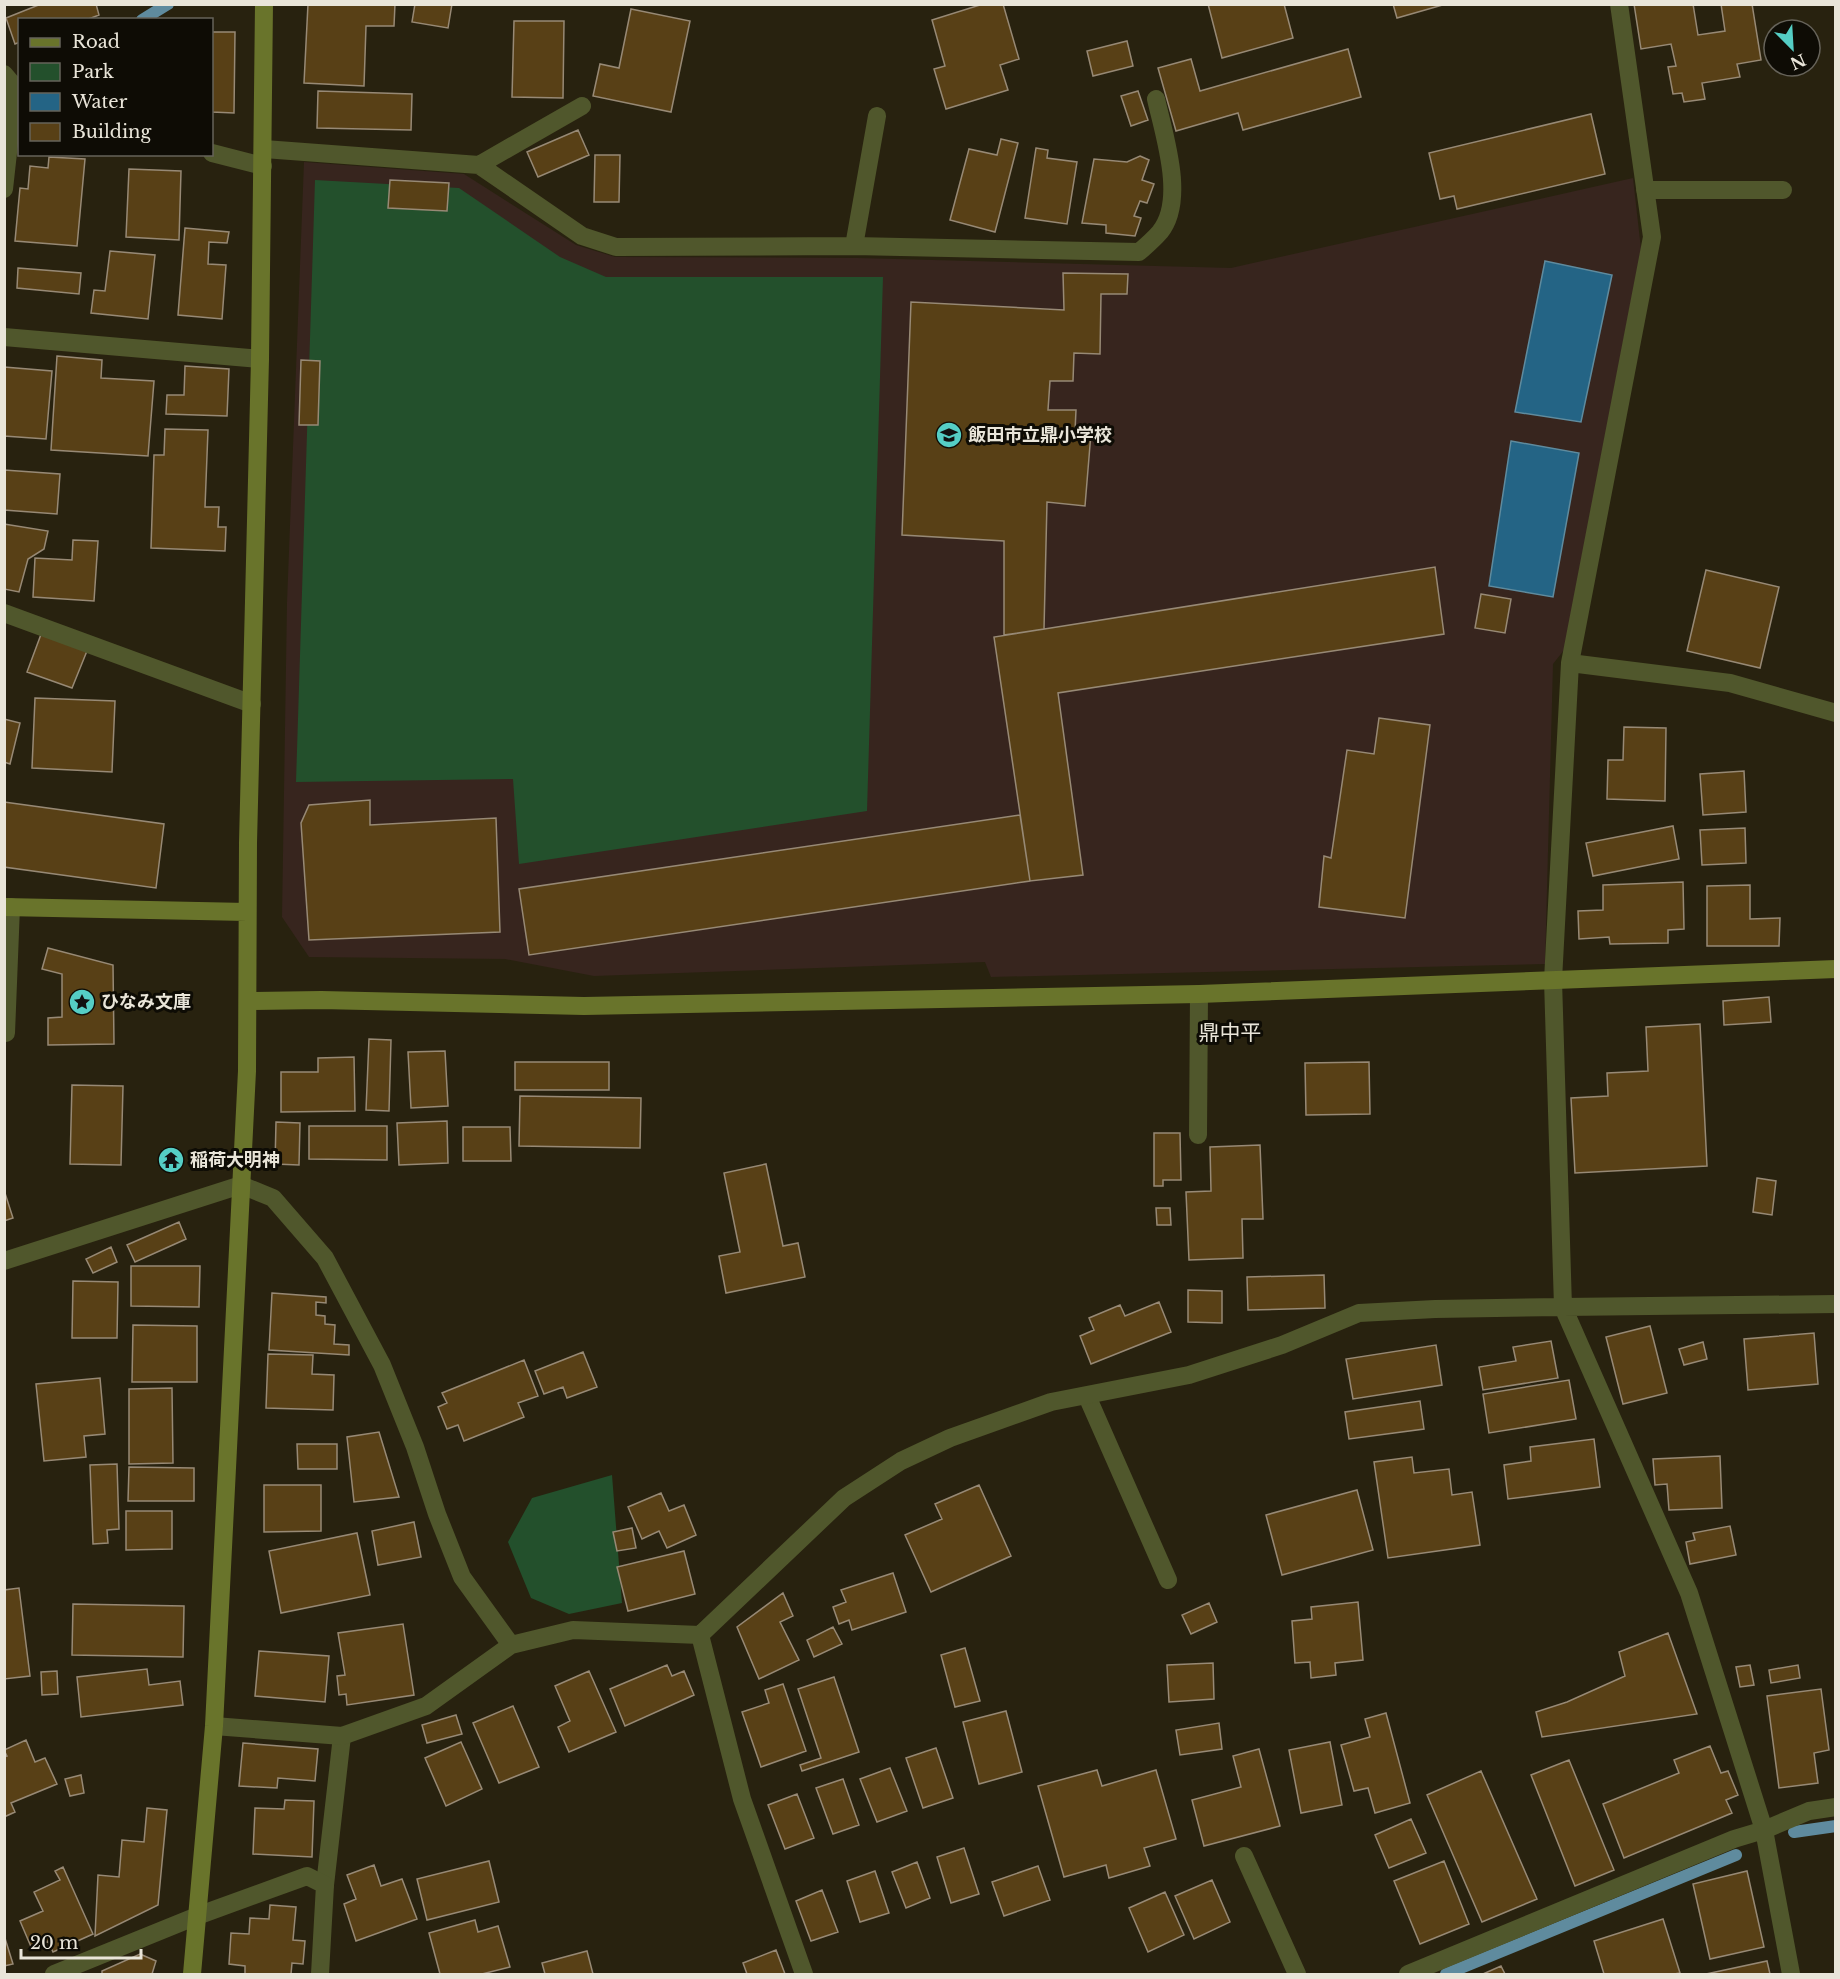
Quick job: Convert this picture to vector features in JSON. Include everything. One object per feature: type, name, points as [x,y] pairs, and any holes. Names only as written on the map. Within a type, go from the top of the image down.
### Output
[{"type":"street","points":[[192,1974],[214,1726],[248,1001],[264,4]]},
{"type":"street","points":[[1619,4],[1652,237],[1570,663],[1553,980],[1563,1307],[1689,1593],[1764,1830],[1791,1974]]},
{"type":"street","points":[[4,74],[17,91],[4,189]]},
{"type":"street","points":[[480,165],[582,236],[616,247],[854,246],[1139,252],[1161,231],[1172,202],[1171,166],[1156,99]]},
{"type":"street","points":[[213,153],[480,165],[582,106]]},
{"type":"street","points":[[854,246],[878,116]]},
{"type":"street","points":[[1645,190],[1783,190]]},
{"type":"street","points":[[4,337],[260,359]]},
{"type":"street","points":[[4,613],[252,704]]},
{"type":"street","points":[[1570,663],[1730,683],[1836,713]]},
{"type":"street","points":[[6,1033],[8,907],[248,912]]},
{"type":"street","points":[[248,1001],[321,1000],[584,1006],[1198,994],[1836,969]]},
{"type":"street","points":[[1198,994],[1198,1135]]},
{"type":"street","points":[[4,1261],[241,1185],[273,1198],[325,1258],[382,1365],[415,1447],[437,1514],[462,1577],[511,1645]]},
{"type":"street","points":[[214,1726],[342,1736],[426,1706],[511,1645],[573,1630],[700,1635],[844,1498],[901,1461],[950,1438],[1051,1402],[1189,1375],[1282,1345],[1359,1313],[1563,1307],[1836,1304]]},
{"type":"street","points":[[1087,1396],[1168,1580]]},
{"type":"street","points":[[700,1635],[742,1799],[804,1974]]},
{"type":"street","points":[[320,1974],[325,1885],[342,1736]]},
{"type":"street","points":[[1408,1974],[1734,1839],[1764,1830],[1809,1811],[1836,1807]]},
{"type":"street","points":[[1244,1856],[1297,1974]]},
{"type":"street","points":[[54,1974],[198,1916],[307,1876],[325,1885]]},
{"type":"shaded area","name":"飯田市立鼎小学校","points":[[304,162],[464,174],[576,245],[615,257],[858,258],[1231,268],[1633,178],[1641,249],[1564,650],[1553,664],[1545,964],[991,977],[985,962],[594,976],[505,959],[309,957],[282,917],[287,603]]},
{"type":"green space","points":[[315,180],[459,188],[560,257],[606,277],[883,277],[867,811],[519,864],[513,779],[296,782]]},
{"type":"green space","points":[[612,1475],[622,1603],[569,1614],[531,1598],[508,1542],[532,1498]]},
{"type":"water","points":[[1545,261],[1612,275],[1581,422],[1515,412]]},
{"type":"water","points":[[1511,441],[1579,453],[1553,597],[1489,586]]},
{"type":"building","points":[[41,4],[96,4],[99,15],[91,18],[18,18],[18,43],[15,44],[6,18]]},
{"type":"building","points":[[308,4],[395,4],[394,26],[366,26],[364,86],[304,83]]},
{"type":"building","points":[[415,4],[452,4],[448,28],[412,22]]},
{"type":"building","points":[[983,4],[1003,4],[1019,59],[1000,65],[1008,90],[946,109],[934,69],[945,66],[932,20]]},
{"type":"building","points":[[1208,4],[1284,4],[1293,38],[1222,58]]},
{"type":"building","points":[[1393,4],[1446,4],[1397,18]]},
{"type":"building","points":[[1634,4],[1693,4],[1698,35],[1725,31],[1721,4],[1752,4],[1761,60],[1737,64],[1740,77],[1702,83],[1705,99],[1684,102],[1682,93],[1673,94],[1668,67],[1676,66],[1671,44],[1641,49]]},
{"type":"building","points":[[631,9],[690,21],[671,112],[593,96],[600,64],[619,68]]},
{"type":"building","points":[[514,21],[564,21],[563,98],[512,97]]},
{"type":"building","points":[[213,32],[235,32],[234,113],[213,112]]},
{"type":"building","points":[[1127,41],[1133,66],[1093,76],[1087,51]]},
{"type":"building","points":[[1348,49],[1361,97],[1243,130],[1238,113],[1176,131],[1158,68],[1191,59],[1200,91]]},
{"type":"building","points":[[318,91],[412,94],[411,130],[317,128]]},
{"type":"building","points":[[1138,91],[1148,120],[1131,126],[1121,96]]},
{"type":"building","points":[[1591,114],[1605,174],[1457,209],[1454,196],[1440,199],[1429,153]]},
{"type":"building","points":[[578,130],[589,155],[538,177],[527,152]]},
{"type":"building","points":[[1001,139],[1018,143],[995,232],[950,220],[969,149],[997,155]]},
{"type":"building","points":[[1036,148],[1048,150],[1047,158],[1077,162],[1067,224],[1025,218]]},
{"type":"building","points":[[595,155],[620,155],[619,202],[594,202]]},
{"type":"building","points":[[1140,156],[1149,160],[1142,180],[1154,184],[1147,203],[1140,201],[1134,216],[1141,218],[1135,236],[1106,233],[1106,225],[1082,223],[1094,159],[1127,162]]},
{"type":"building","points":[[49,157],[85,159],[77,246],[15,241],[20,188],[28,189],[30,166],[48,168]]},
{"type":"building","points":[[129,169],[181,171],[179,240],[126,237]]},
{"type":"building","points":[[390,180],[449,183],[447,211],[388,208]]},
{"type":"building","points":[[185,228],[229,232],[227,243],[209,242],[208,264],[226,265],[222,319],[178,315]]},
{"type":"building","points":[[110,251],[155,255],[148,319],[91,313],[94,290],[105,291]]},
{"type":"building","points":[[18,268],[81,273],[79,294],[17,288]]},
{"type":"building","points":[[1063,273],[1128,274],[1127,294],[1101,294],[1100,354],[1074,353],[1073,381],[1050,381],[1048,410],[1076,410],[1075,431],[1091,433],[1085,506],[1047,502],[1044,629],[1004,635],[1004,541],[902,535],[911,302],[1064,310]]},
{"type":"building","points":[[57,356],[102,360],[101,378],[154,381],[148,456],[51,450]]},
{"type":"building","points":[[301,360],[320,361],[318,425],[299,425]]},
{"type":"building","points":[[185,366],[229,369],[227,416],[166,414],[167,395],[184,395]]},
{"type":"building","points":[[4,367],[52,371],[46,439],[4,436]]},
{"type":"building","points":[[165,429],[208,430],[205,507],[219,507],[218,527],[226,527],[225,551],[151,548],[154,455],[164,455]]},
{"type":"building","points":[[4,470],[60,474],[57,514],[4,510]]},
{"type":"building","points":[[4,524],[48,531],[44,549],[28,559],[19,592],[4,589]]},
{"type":"building","points":[[73,540],[98,541],[94,601],[33,597],[35,558],[72,560]]},
{"type":"building","points":[[1435,567],[1444,634],[1058,693],[1083,875],[1030,881],[994,637]]},
{"type":"building","points":[[1706,570],[1779,587],[1760,668],[1687,651]]},
{"type":"building","points":[[1481,594],[1511,599],[1505,633],[1475,628]]},
{"type":"building","points":[[43,629],[89,646],[72,688],[27,672]]},
{"type":"building","points":[[35,698],[115,701],[112,772],[32,768]]},
{"type":"building","points":[[1379,718],[1430,725],[1405,918],[1319,907],[1324,856],[1331,858],[1347,750],[1374,754]]},
{"type":"building","points":[[4,719],[20,723],[10,764],[4,762]]},
{"type":"building","points":[[1624,727],[1666,728],[1665,801],[1607,799],[1608,760],[1623,760]]},
{"type":"building","points":[[1744,771],[1746,812],[1703,815],[1700,774]]},
{"type":"building","points":[[370,800],[370,825],[496,818],[500,932],[309,940],[301,823],[309,805]]},
{"type":"building","points":[[4,802],[164,824],[156,888],[4,867]]},
{"type":"building","points":[[1020,815],[1030,881],[529,955],[519,889]]},
{"type":"building","points":[[1673,826],[1679,859],[1593,876],[1586,843]]},
{"type":"building","points":[[1745,828],[1746,863],[1702,865],[1700,830]]},
{"type":"building","points":[[1683,882],[1684,929],[1668,930],[1668,943],[1610,944],[1609,937],[1579,939],[1578,911],[1603,910],[1603,885]]},
{"type":"building","points":[[1750,885],[1750,919],[1780,918],[1779,946],[1707,946],[1707,886]]},
{"type":"building","points":[[48,948],[113,965],[114,1044],[48,1045],[48,1018],[62,1017],[62,974],[42,969]]},
{"type":"building","points":[[1769,997],[1771,1022],[1724,1025],[1723,1001]]},
{"type":"building","points":[[1700,1024],[1707,1166],[1575,1173],[1571,1098],[1608,1096],[1607,1073],[1648,1071],[1646,1027]]},
{"type":"building","points":[[369,1039],[391,1040],[389,1111],[366,1110]]},
{"type":"building","points":[[445,1051],[448,1106],[411,1108],[408,1052]]},
{"type":"building","points":[[354,1057],[355,1111],[281,1112],[281,1072],[318,1072],[318,1058]]},
{"type":"building","points":[[515,1062],[609,1062],[609,1090],[515,1090]]},
{"type":"building","points":[[1369,1062],[1370,1114],[1306,1115],[1305,1063]]},
{"type":"building","points":[[72,1085],[123,1086],[121,1165],[70,1164]]},
{"type":"building","points":[[520,1096],[641,1098],[640,1148],[519,1146]]},
{"type":"building","points":[[447,1121],[448,1163],[399,1165],[397,1123]]},
{"type":"building","points":[[276,1122],[300,1123],[299,1165],[275,1164]]},
{"type":"building","points":[[309,1126],[387,1126],[387,1160],[309,1159]]},
{"type":"building","points":[[463,1127],[510,1127],[511,1161],[463,1161]]},
{"type":"building","points":[[1154,1133],[1180,1133],[1181,1180],[1163,1180],[1163,1186],[1154,1186]]},
{"type":"building","points":[[1260,1145],[1263,1219],[1242,1219],[1243,1258],[1189,1260],[1186,1192],[1211,1191],[1210,1147]]},
{"type":"building","points":[[766,1164],[783,1246],[798,1243],[805,1277],[726,1293],[719,1256],[740,1252],[724,1173]]},
{"type":"building","points":[[1757,1178],[1776,1181],[1772,1215],[1753,1212]]},
{"type":"building","points":[[4,1190],[13,1218],[4,1221]]},
{"type":"building","points":[[1156,1208],[1170,1208],[1171,1225],[1157,1225]]},
{"type":"building","points":[[179,1222],[186,1239],[135,1262],[127,1245]]},
{"type":"building","points":[[111,1247],[117,1262],[93,1273],[86,1259]]},
{"type":"building","points":[[131,1266],[200,1266],[199,1307],[131,1306]]},
{"type":"building","points":[[1324,1275],[1325,1308],[1248,1310],[1247,1277]]},
{"type":"building","points":[[73,1281],[118,1282],[117,1338],[72,1338]]},
{"type":"building","points":[[1188,1290],[1222,1291],[1222,1323],[1188,1322]]},
{"type":"building","points":[[272,1293],[326,1297],[326,1303],[316,1302],[316,1315],[325,1316],[325,1324],[335,1325],[334,1344],[349,1345],[349,1355],[269,1350]]},
{"type":"building","points":[[1159,1302],[1171,1332],[1091,1364],[1080,1336],[1094,1330],[1089,1318],[1120,1305],[1125,1316]]},
{"type":"building","points":[[133,1325],[197,1326],[197,1382],[132,1382]]},
{"type":"building","points":[[1650,1326],[1667,1393],[1623,1404],[1606,1337]]},
{"type":"building","points":[[1814,1333],[1818,1384],[1748,1390],[1744,1339]]},
{"type":"building","points":[[1551,1341],[1558,1378],[1483,1390],[1479,1367],[1516,1361],[1513,1347]]},
{"type":"building","points":[[1703,1342],[1707,1359],[1684,1365],[1679,1349]]},
{"type":"building","points":[[1436,1345],[1442,1385],[1353,1399],[1346,1359]]},
{"type":"building","points":[[583,1352],[597,1387],[567,1398],[563,1387],[544,1394],[535,1371]]},
{"type":"building","points":[[268,1354],[313,1355],[312,1374],[334,1375],[333,1410],[266,1408]]},
{"type":"building","points":[[524,1360],[538,1396],[518,1403],[524,1417],[464,1441],[458,1425],[447,1429],[438,1407],[447,1403],[442,1393]]},
{"type":"building","points":[[100,1378],[105,1434],[84,1436],[86,1457],[44,1461],[36,1384]]},
{"type":"building","points":[[1569,1380],[1576,1419],[1489,1433],[1483,1394]]},
{"type":"building","points":[[172,1388],[173,1463],[129,1464],[129,1389]]},
{"type":"building","points":[[1420,1401],[1424,1429],[1349,1439],[1345,1412]]},
{"type":"building","points":[[379,1432],[399,1497],[354,1502],[347,1437]]},
{"type":"building","points":[[1594,1439],[1600,1487],[1508,1499],[1504,1465],[1531,1461],[1530,1447]]},
{"type":"building","points":[[297,1444],[337,1444],[337,1469],[298,1469]]},
{"type":"building","points":[[1720,1456],[1722,1508],[1669,1510],[1667,1484],[1655,1485],[1653,1459]]},
{"type":"building","points":[[1412,1457],[1414,1473],[1449,1469],[1452,1495],[1472,1492],[1480,1545],[1388,1558],[1374,1462]]},
{"type":"building","points":[[117,1464],[119,1529],[107,1530],[108,1543],[93,1544],[90,1465]]},
{"type":"building","points":[[129,1467],[194,1468],[194,1501],[128,1501]]},
{"type":"building","points":[[264,1485],[321,1485],[321,1531],[264,1532]]},
{"type":"building","points":[[979,1485],[1011,1556],[931,1592],[905,1535],[942,1519],[935,1504]]},
{"type":"building","points":[[1357,1490],[1373,1550],[1282,1575],[1266,1515]]},
{"type":"building","points":[[661,1493],[669,1511],[684,1505],[696,1535],[667,1548],[659,1531],[642,1539],[628,1507]]},
{"type":"building","points":[[126,1511],[172,1511],[172,1549],[126,1550]]},
{"type":"building","points":[[414,1522],[421,1557],[378,1565],[372,1531]]},
{"type":"building","points":[[1730,1526],[1736,1555],[1690,1564],[1686,1542],[1695,1540],[1693,1533]]},
{"type":"building","points":[[632,1528],[636,1548],[617,1551],[613,1532]]},
{"type":"building","points":[[357,1533],[370,1595],[281,1613],[269,1551]]},
{"type":"building","points":[[684,1551],[695,1594],[628,1611],[617,1567]]},
{"type":"building","points":[[893,1573],[906,1612],[852,1630],[849,1620],[839,1624],[833,1607],[846,1602],[841,1590]]},
{"type":"building","points":[[19,1588],[30,1676],[4,1679],[4,1590]]},
{"type":"building","points":[[783,1593],[793,1616],[780,1622],[799,1660],[759,1679],[737,1627]]},
{"type":"building","points":[[1358,1602],[1363,1660],[1335,1663],[1336,1675],[1311,1678],[1310,1662],[1295,1663],[1292,1621],[1312,1619],[1311,1607]]},
{"type":"building","points":[[1209,1603],[1217,1622],[1191,1634],[1182,1615]]},
{"type":"building","points":[[73,1604],[184,1606],[183,1657],[72,1655]]},
{"type":"building","points":[[403,1624],[414,1695],[347,1705],[346,1694],[339,1695],[337,1676],[345,1675],[338,1633]]},
{"type":"building","points":[[833,1627],[842,1644],[814,1657],[807,1640]]},
{"type":"building","points":[[1668,1633],[1697,1714],[1542,1737],[1536,1712],[1567,1702],[1625,1676],[1619,1652]]},
{"type":"building","points":[[965,1648],[980,1701],[955,1707],[941,1655]]},
{"type":"building","points":[[259,1651],[329,1656],[325,1702],[255,1696]]},
{"type":"building","points":[[1213,1663],[1214,1699],[1169,1702],[1167,1665]]},
{"type":"building","points":[[667,1665],[672,1676],[684,1671],[694,1695],[625,1726],[610,1689]]},
{"type":"building","points":[[1750,1665],[1754,1685],[1740,1687],[1736,1667]]},
{"type":"building","points":[[1798,1665],[1800,1678],[1771,1683],[1769,1670]]},
{"type":"building","points":[[147,1669],[149,1685],[180,1681],[183,1705],[81,1717],[77,1677]]},
{"type":"building","points":[[57,1671],[58,1694],[42,1695],[41,1672]]},
{"type":"building","points":[[589,1671],[616,1732],[569,1752],[558,1727],[570,1721],[555,1686]]},
{"type":"building","points":[[834,1677],[859,1752],[802,1771],[800,1765],[821,1758],[798,1689]]},
{"type":"building","points":[[783,1684],[806,1751],[761,1767],[742,1712],[769,1703],[765,1690]]},
{"type":"building","points":[[1821,1689],[1829,1750],[1814,1753],[1818,1783],[1779,1788],[1767,1696]]},
{"type":"building","points":[[513,1706],[539,1767],[499,1783],[473,1723]]},
{"type":"building","points":[[1006,1711],[1022,1772],[979,1784],[963,1722]]},
{"type":"building","points":[[1386,1713],[1410,1803],[1375,1813],[1368,1788],[1354,1791],[1341,1745],[1370,1737],[1365,1719]]},
{"type":"building","points":[[456,1715],[462,1734],[427,1743],[422,1725]]},
{"type":"building","points":[[1219,1723],[1222,1749],[1180,1755],[1176,1730]]},
{"type":"building","points":[[26,1740],[35,1762],[45,1758],[57,1784],[11,1803],[15,1812],[4,1817],[4,1757],[7,1756],[4,1750]]},
{"type":"building","points":[[461,1742],[482,1789],[446,1806],[425,1758]]},
{"type":"building","points":[[1330,1742],[1342,1805],[1301,1813],[1289,1750]]},
{"type":"building","points":[[243,1743],[318,1749],[315,1781],[278,1778],[277,1788],[239,1786]]},
{"type":"building","points":[[1710,1746],[1721,1773],[1728,1771],[1738,1795],[1726,1800],[1732,1813],[1624,1858],[1603,1804],[1679,1773],[1674,1760]]},
{"type":"building","points":[[936,1748],[953,1798],[923,1808],[906,1758]]},
{"type":"building","points":[[1259,1749],[1280,1826],[1204,1846],[1192,1800],[1241,1787],[1233,1756]]},
{"type":"building","points":[[1569,1760],[1614,1870],[1575,1886],[1531,1775]]},
{"type":"building","points":[[890,1768],[907,1811],[877,1822],[860,1779]]},
{"type":"building","points":[[1097,1770],[1102,1786],[1156,1770],[1176,1839],[1144,1848],[1150,1866],[1109,1878],[1106,1865],[1064,1877],[1038,1786]]},
{"type":"building","points":[[1481,1771],[1537,1899],[1482,1922],[1427,1795]]},
{"type":"building","points":[[81,1775],[84,1793],[70,1796],[65,1779]]},
{"type":"building","points":[[843,1779],[859,1825],[833,1834],[816,1788]]},
{"type":"building","points":[[797,1794],[814,1838],[785,1849],[768,1805]]},
{"type":"building","points":[[285,1800],[314,1801],[312,1857],[253,1854],[255,1808],[284,1809]]},
{"type":"building","points":[[147,1808],[167,1810],[158,1905],[95,1936],[98,1875],[119,1877],[122,1840],[144,1842]]},
{"type":"building","points":[[1411,1819],[1426,1853],[1389,1868],[1375,1835]]},
{"type":"building","points":[[964,1848],[979,1894],[951,1903],[937,1857]]},
{"type":"building","points":[[489,1861],[499,1902],[427,1920],[417,1879]]},
{"type":"building","points":[[1444,1861],[1469,1924],[1420,1944],[1394,1881]]},
{"type":"building","points":[[917,1862],[930,1898],[906,1908],[892,1872]]},
{"type":"building","points":[[374,1865],[381,1886],[402,1879],[417,1919],[356,1941],[344,1904],[356,1899],[347,1875]]},
{"type":"building","points":[[1038,1866],[1050,1900],[1004,1916],[992,1882]]},
{"type":"building","points":[[63,1867],[93,1934],[53,1952],[48,1941],[32,1949],[20,1921],[43,1911],[34,1892],[60,1880],[55,1871]]},
{"type":"building","points":[[875,1871],[889,1913],[860,1922],[847,1881]]},
{"type":"building","points":[[1747,1871],[1764,1947],[1710,1959],[1693,1884]]},
{"type":"building","points":[[1212,1880],[1230,1922],[1194,1939],[1175,1896]]},
{"type":"building","points":[[822,1890],[838,1932],[811,1941],[796,1901]]},
{"type":"building","points":[[1165,1892],[1184,1935],[1148,1952],[1129,1908]]},
{"type":"building","points":[[270,1905],[296,1907],[293,1940],[305,1941],[303,1964],[292,1963],[291,1974],[245,1974],[245,1966],[229,1964],[231,1933],[249,1934],[250,1918],[269,1919]]},
{"type":"building","points":[[1663,1919],[1680,1973],[1604,1974],[1594,1941]]},
{"type":"building","points":[[475,1920],[478,1932],[498,1926],[510,1967],[482,1974],[440,1974],[429,1933]]},
{"type":"building","points":[[4,1935],[13,1964],[4,1966]]},
{"type":"building","points":[[776,1950],[785,1974],[747,1974],[743,1963]]},
{"type":"building","points":[[587,1951],[593,1974],[545,1974],[542,1963]]},
{"type":"building","points":[[140,1954],[156,1961],[152,1974],[102,1974],[102,1971]]},
{"type":"building","points":[[1767,1961],[1770,1974],[1706,1974]]},
{"type":"building","points":[[1501,1966],[1505,1974],[1483,1974]]},
{"type":"waterway","points":[[145,18],[168,4]]},
{"type":"waterway","points":[[1794,1832],[1836,1826]]},
{"type":"waterway","points":[[1446,1974],[1736,1855]]},
{"type":"place","name":"飯田市立鼎小学校","points":[[949,435]]},
{"type":"place","name":"ひなみ文庫","points":[[82,1002]]},
{"type":"place","name":"稲荷大明神","points":[[171,1160]]},
{"type":"district","name":"鼎中平","points":[[1230,1033]]}]
